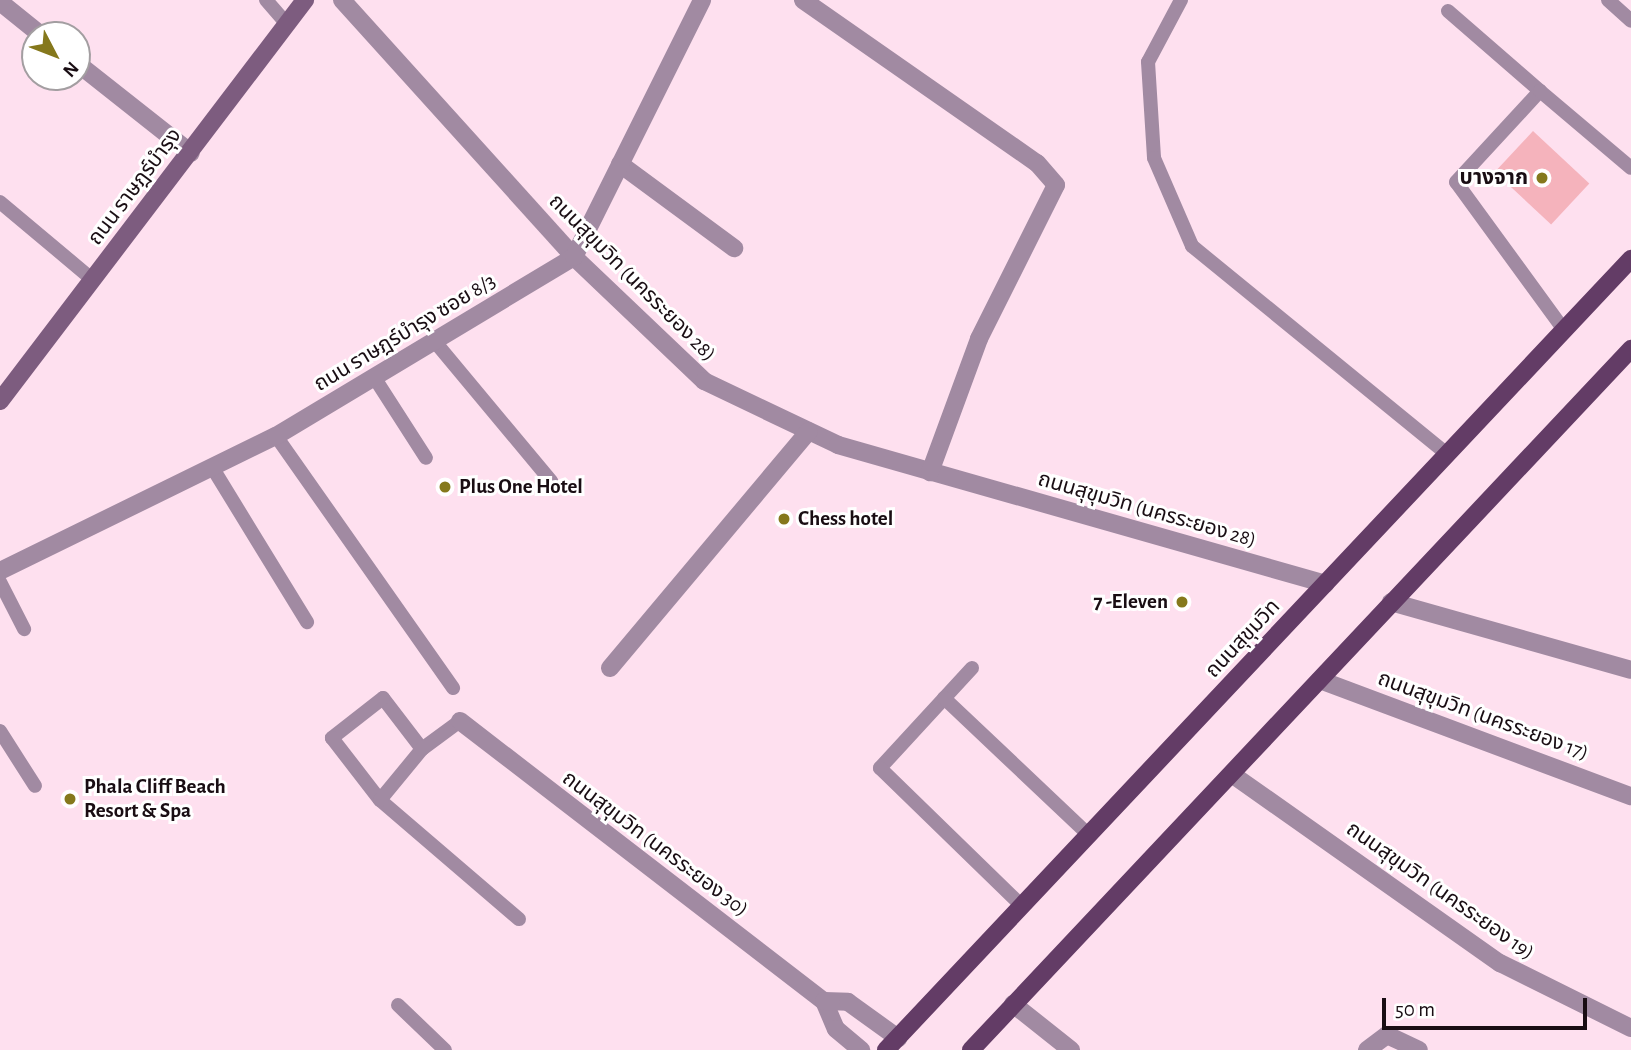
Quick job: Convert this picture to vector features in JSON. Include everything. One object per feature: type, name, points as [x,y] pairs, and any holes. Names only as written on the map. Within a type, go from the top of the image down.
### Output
[{"type":"main road","name":"ถนนสุขุมวิท","points":[[892,1044],[1631,259]]},
{"type":"main road","points":[[971,1050],[1233,775],[1391,602],[1631,349]]},
{"type":"street","name":"ถนน ราษฎร์บำรุง","points":[[0,401],[305,0]]},
{"type":"street","name":"ถนนสุขุมวิท (นครระยอง 28)","points":[[342,0],[574,257],[704,382],[809,431],[930,471],[1326,584]]},
{"type":"street","points":[[574,257],[702,0]]},
{"type":"street","points":[[803,0],[1037,163],[1056,185],[994,306],[930,471]]},
{"type":"street","points":[[0,2],[24,21]]},
{"type":"street","points":[[91,74],[191,153]]},
{"type":"street","points":[[620,164],[734,248]]},
{"type":"street","name":"ถนน ราษฎร์บำรุง ซอย 8/3","points":[[0,571],[276,436],[436,343],[574,257]]},
{"type":"street","points":[[610,668],[809,431]]},
{"type":"street","points":[[1391,602],[1631,670]]},
{"type":"street","name":"ถนนสุขุมวิท (นครระยอง 17)","points":[[1320,680],[1631,796]]},
{"type":"street","name":"ถนนสุขุมวิท (นครระยอง 30)","points":[[460,722],[824,1000],[836,1029],[861,1050]]},
{"type":"street","name":"ถนนสุขุมวิท (นครระยอง 19)","points":[[1233,775],[1500,963],[1631,1028]]},
{"type":"street","name":"ถนนสุขุมวิท (นครระยอง 30)","points":[[824,1000],[848,1002],[892,1044]]},
{"type":"street","points":[[1013,1004],[1071,1050]]},
{"type":"street","points":[[1367,1050],[1387,1035],[1419,1050]]},
{"type":"lane","points":[[266,0],[287,24]]},
{"type":"lane","points":[[1181,0],[1148,62],[1154,158],[1192,246],[1448,455]]},
{"type":"lane","points":[[1608,0],[1631,21]]},
{"type":"lane","points":[[1448,11],[1631,168]]},
{"type":"lane","points":[[1540,91],[1456,182],[1564,330]]},
{"type":"lane","points":[[0,202],[93,280]]},
{"type":"lane","points":[[436,343],[551,481]]},
{"type":"lane","points":[[374,377],[426,458]]},
{"type":"lane","points":[[276,436],[453,688]]},
{"type":"lane","points":[[212,467],[307,622]]},
{"type":"lane","points":[[0,582],[24,629]]},
{"type":"lane","points":[[972,667],[880,768],[1023,906]]},
{"type":"lane","points":[[422,749],[383,698],[332,738],[380,800],[519,919]]},
{"type":"lane","points":[[944,698],[1089,835]]},
{"type":"lane","points":[[380,800],[422,749],[460,722]]},
{"type":"lane","points":[[0,732],[35,786]]},
{"type":"lane","points":[[398,1005],[445,1050]]},
{"type":"building","name":"บางจาก","points":[[1533,131],[1589,184],[1551,224],[1495,172]]},
{"type":"place","name":"บางจาก","points":[[1542,178]]},
{"type":"place","name":"Plus One Hotel","points":[[445,487]]},
{"type":"place","name":"Chess hotel","points":[[784,519]]},
{"type":"place","name":"7 -Eleven","points":[[1182,602]]},
{"type":"place","name":"Phala Cliff Beach Resort & Spa","points":[[70,799]]}]
